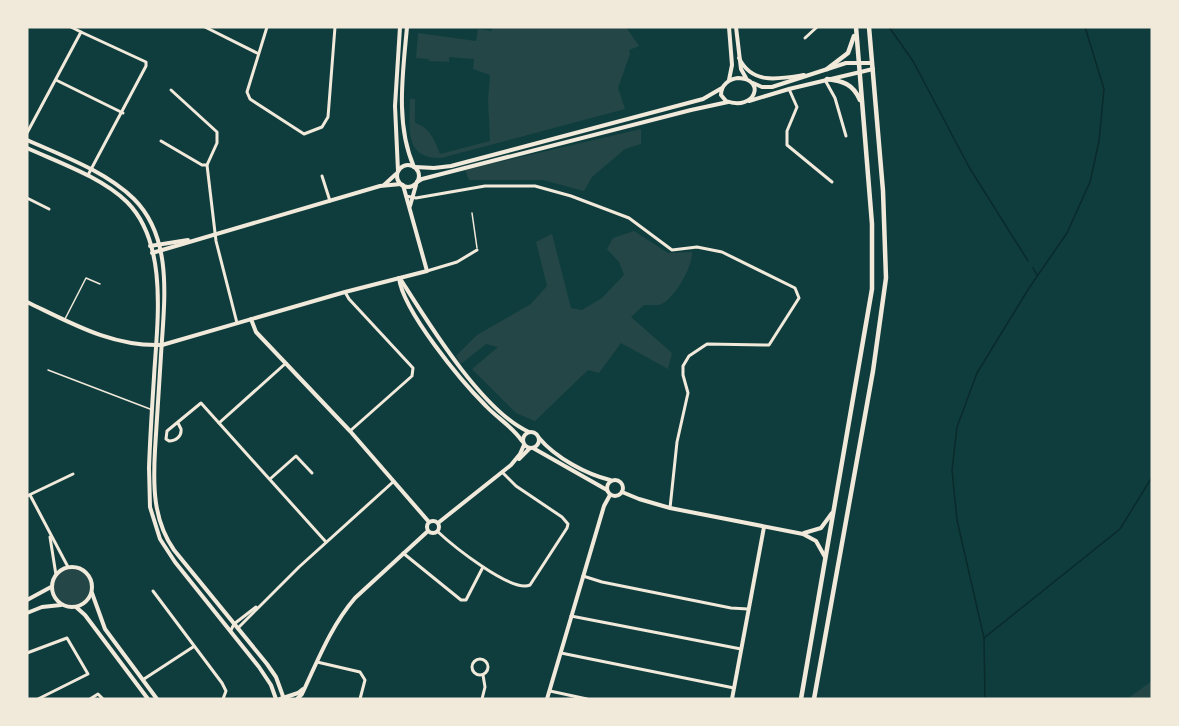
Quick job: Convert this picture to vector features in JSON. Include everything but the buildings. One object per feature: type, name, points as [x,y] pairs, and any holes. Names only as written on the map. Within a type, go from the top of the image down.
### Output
[{"type":"main road","points":[[801,699],[872,281],[872,224],[856,27]]},
{"type":"main road","points":[[827,69],[849,52],[856,27]]},
{"type":"main road","points":[[814,699],[873,371],[886,278],[885,220],[869,27]]},
{"type":"main road","points":[[826,80],[849,85],[856,91],[863,107]]},
{"type":"street","points":[[71,27],[146,62],[123,113],[93,170],[87,176]]},
{"type":"street","points":[[205,27],[257,53]]},
{"type":"street","points":[[267,27],[257,53],[247,93],[250,99],[299,132],[309,134],[322,127],[329,113],[335,27]]},
{"type":"street","points":[[400,27],[395,91],[397,179],[409,187],[422,179],[728,102]]},
{"type":"street","points":[[407,27],[403,129],[406,149],[419,175],[411,198],[411,213]]},
{"type":"street","points":[[380,186],[390,180],[405,165],[434,168],[451,166],[703,99],[722,88],[728,81],[732,65],[729,27]]},
{"type":"street","points":[[736,27],[742,73],[746,79]]},
{"type":"street","points":[[805,38],[817,27]]},
{"type":"street","points":[[27,133],[81,32]]},
{"type":"street","points":[[740,58],[748,71],[765,78],[814,74]]},
{"type":"street","points":[[728,81],[738,78],[746,79],[769,87],[846,63],[858,62],[873,66]]},
{"type":"street","points":[[722,88],[722,98],[736,104],[859,72],[873,66]]},
{"type":"street","points":[[56,80],[123,113]]},
{"type":"street","points":[[826,80],[835,98],[846,136]]},
{"type":"street","points":[[749,101],[755,93],[753,83]]},
{"type":"street","points":[[789,89],[797,107],[787,131],[787,146],[832,182]]},
{"type":"street","points":[[171,90],[218,132],[217,142],[207,165],[214,234],[237,323]]},
{"type":"street","points":[[27,140],[93,170],[125,191],[138,203],[152,224],[161,251],[165,295],[153,483],[159,520],[170,543],[272,671],[281,698]]},
{"type":"street","points":[[161,141],[196,163],[207,165]]},
{"type":"street","points":[[27,148],[111,190],[128,204],[141,220],[152,253],[158,297],[149,493],[155,528],[169,554],[264,673],[281,698]]},
{"type":"street","points":[[322,177],[330,201]]},
{"type":"street","points":[[150,246],[194,239],[380,186],[402,184]]},
{"type":"street","points":[[402,184],[427,271]]},
{"type":"street","points":[[406,195],[411,198],[485,186],[535,186],[571,196],[630,218],[672,250],[712,248],[739,259],[795,288],[799,298],[769,345],[707,344],[700,347],[686,360],[682,370],[688,393],[677,442],[670,508]]},
{"type":"street","points":[[27,198],[49,209]]},
{"type":"street","points":[[152,253],[194,239]]},
{"type":"street","points":[[27,302],[108,339],[132,344],[162,345],[457,262],[477,250]]},
{"type":"street","points":[[399,278],[434,332],[491,402],[516,425],[536,434],[547,446],[585,471],[621,482],[622,492],[616,496],[610,495],[607,490],[523,443],[486,406],[442,355],[406,302],[399,278]]},
{"type":"street","points":[[345,292],[413,368],[412,376],[351,431]]},
{"type":"street","points":[[251,319],[256,332],[351,431],[429,522]]},
{"type":"street","points":[[219,423],[286,363]]},
{"type":"street","points":[[178,423],[181,429],[180,435],[175,440],[169,441],[166,439],[167,431],[201,403],[326,542]]},
{"type":"street","points":[[511,465],[520,454],[525,434],[529,432]]},
{"type":"street","points":[[437,531],[438,523],[537,445],[539,438]]},
{"type":"street","points":[[270,479],[296,456],[312,472]]},
{"type":"street","points":[[437,531],[458,550],[483,567],[519,585],[526,587],[530,585],[567,528],[566,520],[523,492],[502,472]]},
{"type":"street","points":[[68,567],[29,495],[73,474]]},
{"type":"street","points":[[607,490],[610,480]]},
{"type":"street","points":[[238,628],[260,604],[393,482]]},
{"type":"street","points":[[622,492],[670,508],[803,534],[816,541],[825,557]]},
{"type":"street","points":[[547,699],[604,506],[610,495]]},
{"type":"street","points":[[803,534],[821,528],[832,513]]},
{"type":"street","points":[[429,522],[438,523]]},
{"type":"street","points":[[428,531],[429,522]]},
{"type":"street","points":[[732,699],[764,526]]},
{"type":"street","points":[[428,531],[432,533],[437,531]]},
{"type":"street","points":[[297,699],[345,610],[428,531]]},
{"type":"street","points":[[50,532],[56,575],[52,587],[53,595],[62,605]]},
{"type":"street","points":[[403,553],[458,599],[466,600],[483,567]]},
{"type":"street","points":[[56,575],[68,567],[78,567],[89,575],[105,628],[157,699]]},
{"type":"street","points":[[583,576],[696,601],[748,609]]},
{"type":"street","points":[[27,600],[52,587]]},
{"type":"street","points":[[76,607],[88,600],[92,591]]},
{"type":"street","points":[[153,591],[222,683],[226,691],[223,699]]},
{"type":"street","points":[[230,631],[234,624],[260,604]]},
{"type":"street","points":[[27,613],[42,607],[62,605],[76,607],[85,615],[148,699]]},
{"type":"street","points":[[571,616],[741,649]]},
{"type":"street","points":[[27,653],[67,638],[88,674],[38,699]]},
{"type":"street","points":[[144,679],[193,647]]},
{"type":"street","points":[[561,653],[734,688]]},
{"type":"street","points":[[483,659],[488,664],[488,671],[483,675],[473,672],[472,665],[476,660],[483,659]]},
{"type":"street","points":[[317,662],[360,672],[365,680],[360,699]]},
{"type":"street","points":[[482,699],[485,687],[483,675]]},
{"type":"street","points":[[281,698],[298,693],[306,686]]},
{"type":"street","points":[[550,692],[587,699]]},
{"type":"street","points":[[90,699],[98,693],[103,699]]},
{"type":"lane","points":[[472,213],[477,250]]},
{"type":"lane","points":[[65,320],[87,278],[100,284]]},
{"type":"lane","points":[[48,369],[152,409]]},
{"type":"shaded area","points":[[492,27],[626,27],[639,46],[629,50],[630,54],[618,88],[625,109],[441,158],[429,157],[420,153],[414,147],[411,139],[410,99],[415,99],[415,123],[428,131],[440,154],[490,141],[488,99],[490,75],[473,69],[474,59],[449,57],[449,62],[416,58],[418,33],[476,41],[478,29],[492,31]]},
{"type":"shaded area","points":[[641,129],[641,144],[625,149],[592,177],[584,191],[543,180],[469,180],[465,170]]},
{"type":"shaded area","points":[[634,231],[668,253],[692,252],[686,274],[671,297],[659,305],[644,305],[631,317],[672,353],[668,369],[621,343],[599,373],[588,370],[535,421],[516,413],[472,369],[498,347],[486,344],[461,364],[456,356],[477,335],[531,304],[547,286],[536,242],[552,234],[571,308],[582,310],[602,298],[624,275],[619,262],[607,249],[613,238]]},
{"type":"shaded area","points":[[72,568],[86,573],[91,587],[86,601],[72,606],[58,601],[53,587],[58,573]]},
{"type":"shaded area","points":[[1152,681],[1152,699],[1127,699]]},
{"type":"waterway","points":[[889,27],[913,61],[969,167],[1028,261]]},
{"type":"waterway","points":[[985,699],[984,638],[957,520],[952,470],[957,427],[977,373],[1029,288],[1067,233],[1090,182],[1099,141],[1104,89],[1085,27]]},
{"type":"waterway","points":[[1033,268],[1037,275]]},
{"type":"waterway","points":[[984,638],[1120,529],[1152,477]]}]
